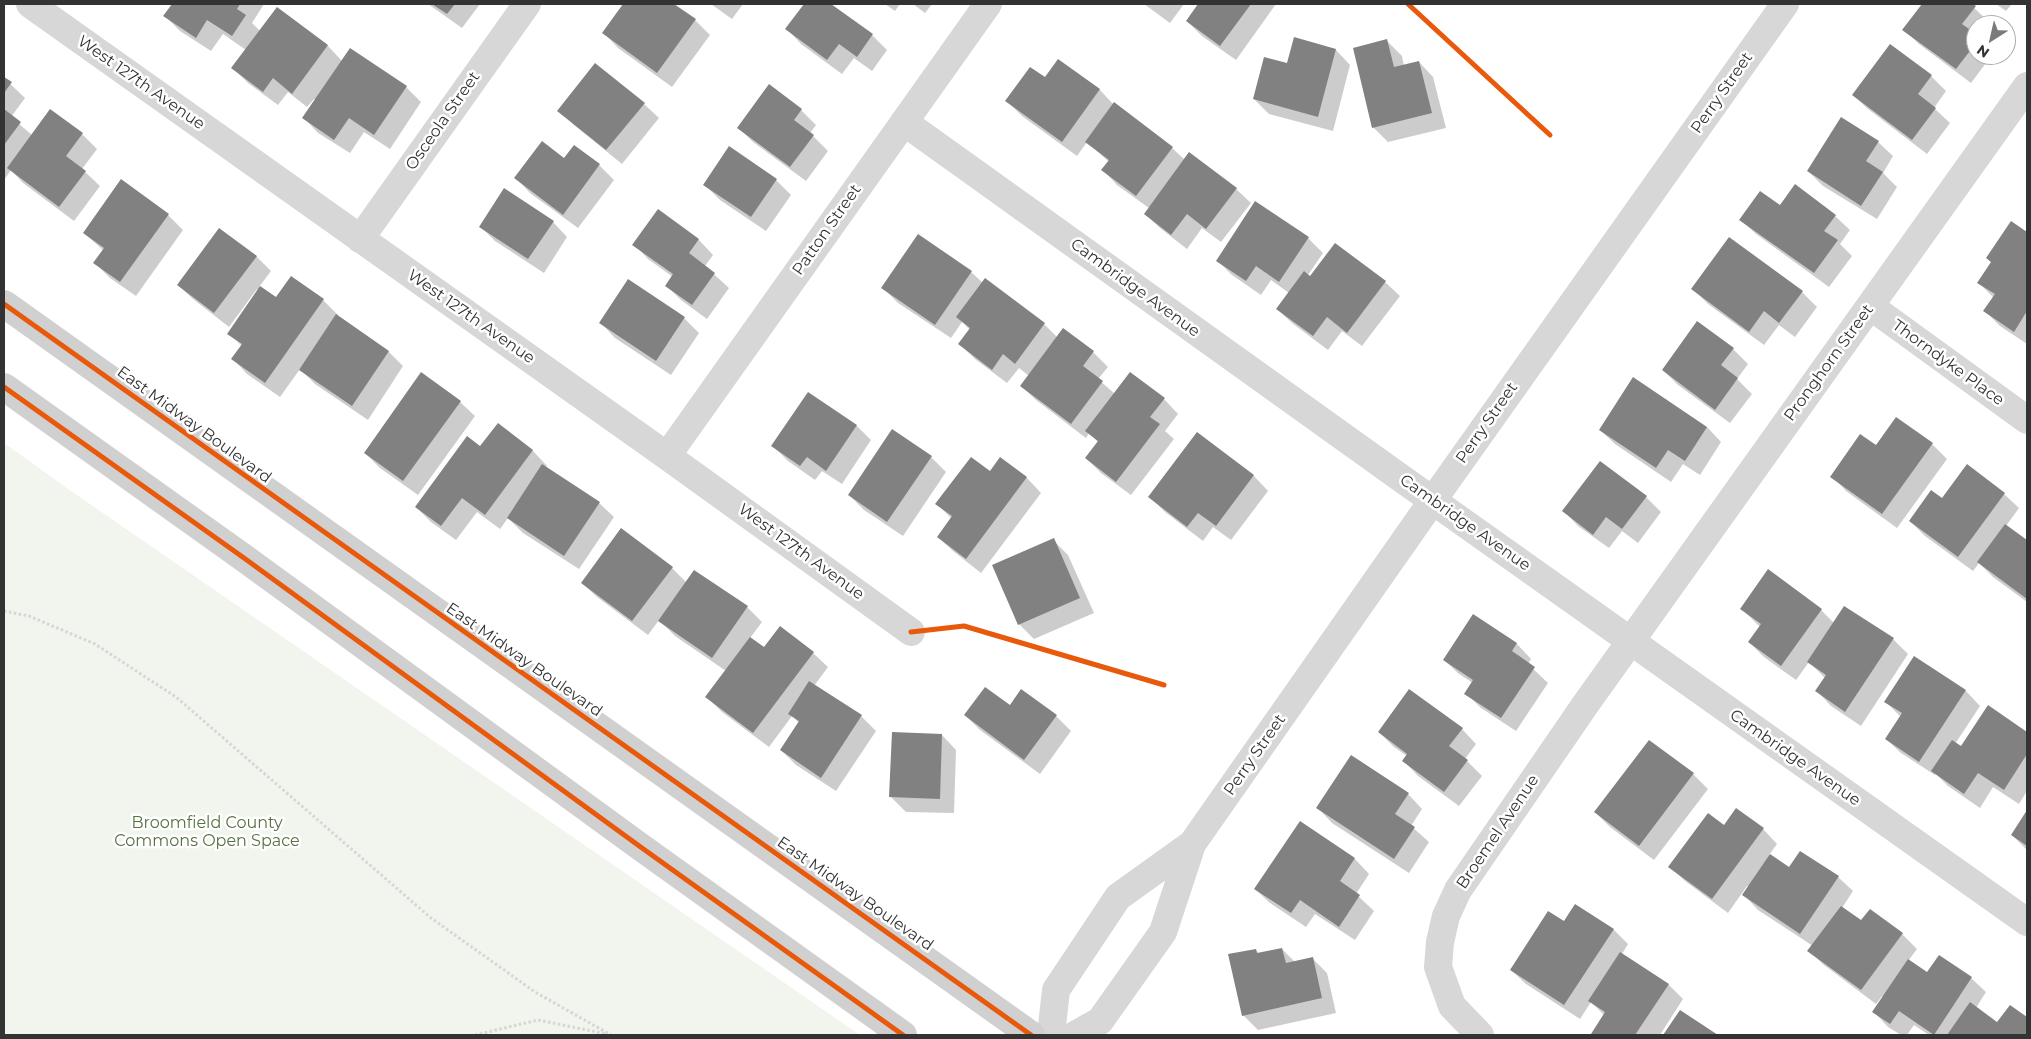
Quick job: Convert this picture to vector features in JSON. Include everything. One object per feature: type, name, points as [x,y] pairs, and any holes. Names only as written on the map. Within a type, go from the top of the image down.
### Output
[{"type":"main road","name":"East Midway Boulevard","points":[[4,304],[1031,1035]]},
{"type":"main road","points":[[4,388],[236,552],[642,848],[903,1035]]},
{"type":"street","name":"West 127th Avenue","points":[[30,4],[667,456],[911,632]]},
{"type":"street","name":"Osceola Street","points":[[360,239],[527,4]]},
{"type":"street","name":"Patton Street","points":[[667,456],[988,4]]},
{"type":"street","name":"Perry Street","points":[[1075,1035],[1100,1021],[1163,932],[1192,844],[1432,500],[1785,4]]},
{"type":"street","name":"Pronghorn Street","points":[[1630,641],[2027,86]]},
{"type":"street","name":"Cambridge Avenue","points":[[904,122],[1432,500],[2027,922]]},
{"type":"street","name":"Thorndyke Place","points":[[1870,306],[2027,420]]},
{"type":"street","name":"Broemel Avenue","points":[[1480,1035],[1452,1006],[1438,967],[1440,942],[1446,916],[1458,890],[1630,641]]},
{"type":"street","name":"Perry Street","points":[[1051,1035],[1056,990],[1118,897],[1192,844]]},
{"type":"path","points":[[4,610],[29,616],[95,644],[176,697],[432,918],[535,992],[611,1035]]},
{"type":"path","points":[[476,1035],[538,1020],[611,1035]]},
{"type":"green space","name":"Broomfield County Commons Open Space","points":[[4,443],[71,491],[860,1035],[4,1035]]},
{"type":"building","points":[[172,4],[240,4],[237,9],[246,15],[232,36],[207,20],[196,38],[163,16]]},
{"type":"building","points":[[432,4],[455,4],[447,14]]},
{"type":"building","points":[[623,4],[674,4],[696,19],[657,73],[602,33]]},
{"type":"building","points":[[804,4],[831,4],[873,34],[857,57],[839,44],[827,60],[785,29]]},
{"type":"building","points":[[1198,4],[1251,4],[1220,46],[1186,21]]},
{"type":"building","points":[[1922,4],[1973,4],[1976,6],[1969,15],[1966,15],[1966,19],[1962,24],[1966,27],[1966,56],[1956,69],[1902,30]]},
{"type":"building","points":[[277,7],[328,45],[292,94],[273,78],[263,92],[231,68]]},
{"type":"building","points":[[1294,37],[1336,49],[1318,117],[1253,99],[1264,57],[1287,63]]},
{"type":"building","points":[[1387,39],[1394,67],[1419,61],[1432,113],[1372,128],[1353,48]]},
{"type":"building","points":[[1890,44],[1932,75],[1918,94],[1936,108],[1912,140],[1852,95]]},
{"type":"building","points":[[350,48],[407,86],[374,135],[349,118],[334,140],[302,118]]},
{"type":"building","points":[[1058,59],[1100,89],[1062,142],[1005,101],[1030,67],[1045,77]]},
{"type":"building","points":[[595,63],[645,103],[606,150],[557,111]]},
{"type":"building","points":[[4,77],[12,82],[4,93]]},
{"type":"building","points":[[769,84],[802,109],[794,120],[814,135],[790,167],[737,128]]},
{"type":"building","points":[[1114,102],[1173,147],[1136,196],[1101,170],[1109,160],[1085,142]]},
{"type":"building","points":[[4,109],[21,122],[4,145]]},
{"type":"building","points":[[50,109],[83,133],[66,156],[86,171],[59,207],[7,168]]},
{"type":"building","points":[[1841,117],[1879,141],[1866,161],[1883,172],[1861,206],[1807,171]]},
{"type":"building","points":[[542,141],[564,158],[574,145],[600,164],[563,215],[514,178]]},
{"type":"building","points":[[729,146],[777,179],[751,217],[703,185]]},
{"type":"building","points":[[1189,152],[1237,188],[1206,229],[1187,214],[1171,235],[1144,214]]},
{"type":"building","points":[[121,179],[169,214],[120,282],[93,263],[104,248],[83,233]]},
{"type":"building","points":[[1795,184],[1836,215],[1824,231],[1838,240],[1814,273],[1739,220],[1760,191],[1780,205]]},
{"type":"building","points":[[504,188],[554,221],[528,259],[479,227]]},
{"type":"building","points":[[1255,201],[1309,237],[1279,282],[1256,266],[1246,281],[1216,261]]},
{"type":"building","points":[[658,209],[699,239],[689,253],[715,273],[692,305],[665,286],[673,274],[632,245]]},
{"type":"building","points":[[2011,221],[2027,232],[2027,311],[2014,332],[1983,311],[1995,294],[1977,283],[1991,262],[1986,258]]},
{"type":"building","points":[[219,228],[257,256],[214,313],[177,285]]},
{"type":"building","points":[[918,234],[972,271],[935,325],[881,288]]},
{"type":"building","points":[[1729,237],[1803,291],[1779,323],[1764,311],[1749,332],[1691,289]]},
{"type":"building","points":[[1335,243],[1386,281],[1347,333],[1327,317],[1313,336],[1276,309],[1304,271],[1310,276]]},
{"type":"building","points":[[291,276],[324,299],[265,383],[231,359],[242,344],[227,334],[260,286],[276,297]]},
{"type":"building","points":[[985,278],[1045,323],[1015,364],[1003,354],[992,370],[958,344],[970,328],[956,317]]},
{"type":"building","points":[[628,279],[685,317],[656,361],[599,323]]},
{"type":"building","points":[[336,314],[389,351],[352,406],[299,370]]},
{"type":"building","points":[[1697,321],[1734,348],[1721,365],[1738,378],[1715,410],[1662,370]]},
{"type":"building","points":[[1063,328],[1094,351],[1083,366],[1103,381],[1071,424],[1020,386]]},
{"type":"building","points":[[421,372],[461,401],[403,481],[364,453]]},
{"type":"building","points":[[1130,372],[1165,398],[1150,417],[1160,424],[1116,482],[1085,458],[1098,441],[1085,431]]},
{"type":"building","points":[[1633,377],[1707,427],[1685,461],[1668,450],[1656,468],[1599,430]]},
{"type":"building","points":[[808,392],[857,425],[826,471],[807,457],[800,466],[771,446]]},
{"type":"building","points":[[1896,417],[1933,443],[1882,514],[1830,477],[1860,434],[1876,445]]},
{"type":"building","points":[[498,423],[533,450],[485,515],[462,498],[441,526],[415,507],[467,436],[480,446]]},
{"type":"building","points":[[892,429],[932,456],[887,522],[848,495]]},
{"type":"building","points":[[1197,432],[1254,475],[1216,526],[1198,513],[1187,527],[1148,497]]},
{"type":"building","points":[[971,457],[990,471],[1000,457],[1027,477],[966,559],[937,537],[952,516],[935,504]]},
{"type":"building","points":[[1600,461],[1647,496],[1622,529],[1606,517],[1593,535],[1562,511]]},
{"type":"building","points":[[542,464],[600,502],[564,556],[507,518]]},
{"type":"building","points":[[1967,464],[2005,493],[1958,557],[1909,521],[1931,490],[1942,498]]},
{"type":"building","points":[[2005,524],[2027,540],[2027,599],[1977,562]]},
{"type":"building","points":[[621,528],[673,567],[632,621],[581,583]]},
{"type":"building","points":[[1054,538],[1080,598],[1018,625],[992,565]]},
{"type":"building","points":[[1768,569],[1822,609],[1781,666],[1748,642],[1761,624],[1740,609]]},
{"type":"building","points":[[694,570],[748,606],[712,658],[658,621]]},
{"type":"building","points":[[1844,606],[1894,638],[1845,712],[1815,691],[1826,675],[1807,662]]},
{"type":"building","points":[[1473,614],[1517,643],[1512,651],[1535,667],[1501,718],[1464,694],[1473,680],[1443,660]]},
{"type":"building","points":[[780,626],[814,652],[753,733],[705,697],[750,637],[764,647]]},
{"type":"building","points":[[1914,656],[1966,690],[1919,762],[1885,739],[1902,713],[1884,702]]},
{"type":"building","points":[[809,681],[862,715],[821,778],[780,750],[799,721],[788,714]]},
{"type":"building","points":[[985,687],[1010,705],[1021,689],[1057,715],[1024,760],[964,715]]},
{"type":"building","points":[[1409,689],[1463,728],[1449,746],[1468,760],[1444,792],[1402,761],[1407,754],[1378,732]]},
{"type":"building","points":[[1988,705],[2027,732],[2027,754],[2004,790],[1978,773],[1964,794],[1931,771],[1952,740],[1961,746]]},
{"type":"building","points":[[892,732],[942,734],[940,799],[889,797]]},
{"type":"building","points":[[1649,740],[1694,773],[1639,846],[1594,812]]},
{"type":"building","points":[[1351,755],[1409,793],[1395,814],[1415,827],[1394,859],[1316,808]]},
{"type":"building","points":[[1736,808],[1764,828],[1712,899],[1668,867],[1708,813],[1724,825]]},
{"type":"building","points":[[2027,810],[2027,846],[2011,835]]},
{"type":"building","points":[[1300,821],[1355,858],[1340,881],[1360,895],[1339,927],[1300,900],[1291,913],[1254,889]]},
{"type":"building","points":[[1800,851],[1839,876],[1800,934],[1742,895],[1770,854],[1789,867]]},
{"type":"building","points":[[1575,904],[1614,929],[1564,1005],[1510,970],[1548,911],[1564,921]]},
{"type":"building","points":[[1841,906],[1861,920],[1870,909],[1903,933],[1861,990],[1807,951]]},
{"type":"building","points":[[1282,948],[1286,963],[1313,957],[1322,998],[1242,1016],[1228,954],[1256,949],[1257,953]]},
{"type":"building","points":[[1620,952],[1669,984],[1635,1035],[1592,1035],[1605,1012],[1588,1001]]},
{"type":"building","points":[[1939,955],[1972,977],[1934,1035],[1899,1011],[1890,1024],[1872,1012],[1908,959],[1927,972]]},
{"type":"building","points":[[1970,1002],[1997,1022],[2010,1005],[2027,1017],[2027,1035],[1947,1035]]},
{"type":"building","points":[[1680,1010],[1718,1035],[1663,1035]]},
{"type":"cycle path","points":[[1408,4],[1550,135]]},
{"type":"cycle path","points":[[4,304],[1031,1035]]},
{"type":"cycle path","points":[[4,387],[244,558],[642,848],[903,1035]]},
{"type":"cycle path","points":[[911,632],[964,626],[1164,685]]}]
